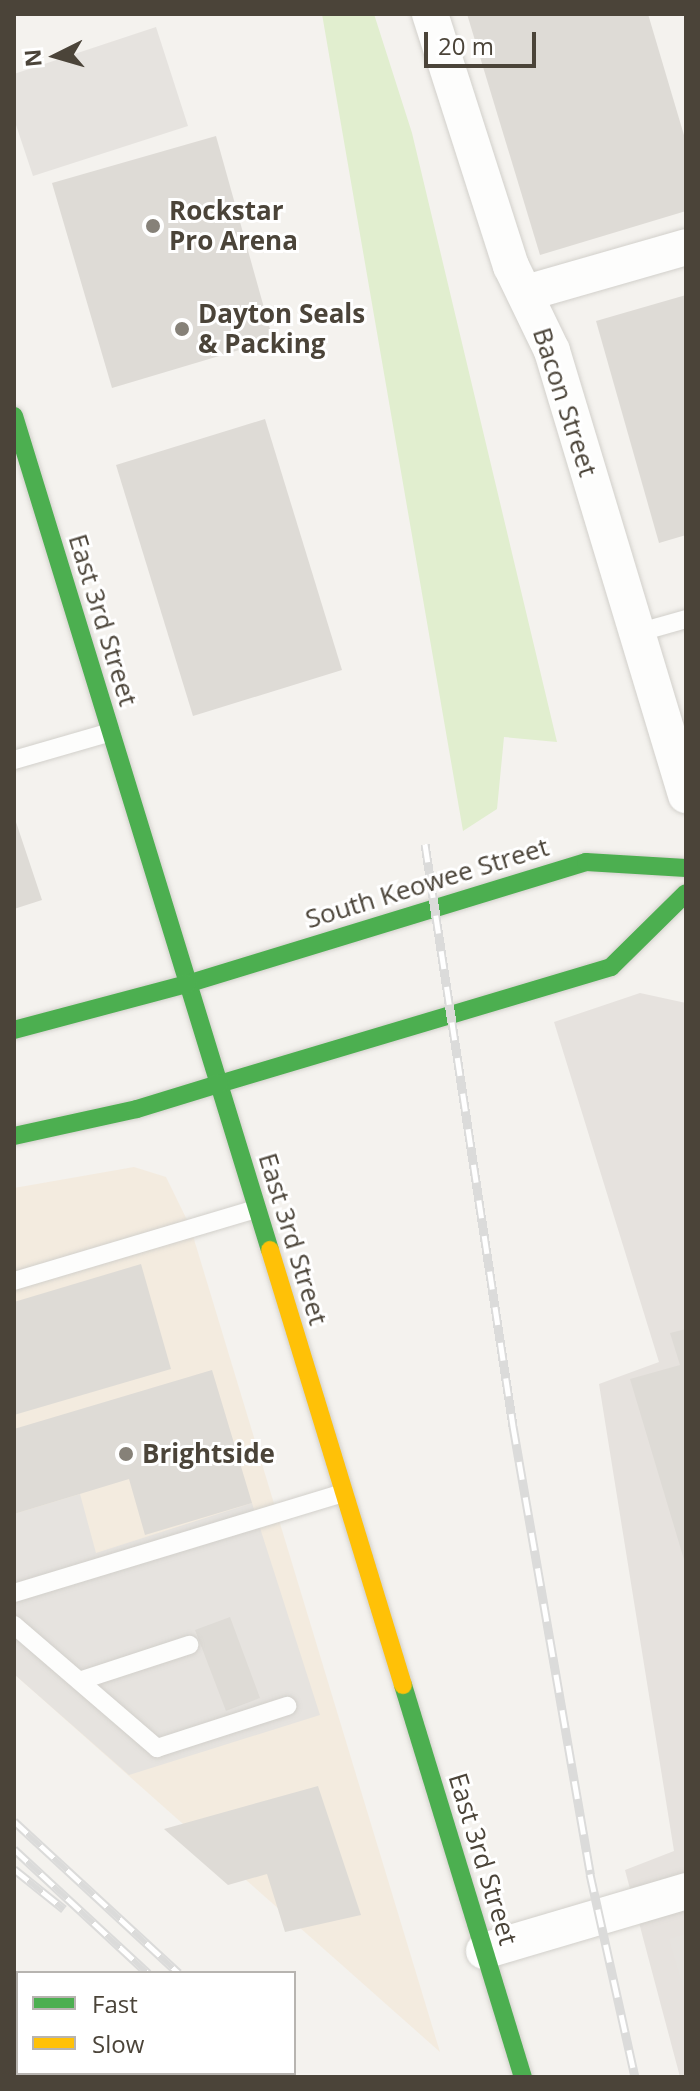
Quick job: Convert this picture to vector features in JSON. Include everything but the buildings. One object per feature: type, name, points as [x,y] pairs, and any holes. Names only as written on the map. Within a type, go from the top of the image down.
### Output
[{"type":"main road","name":"East 3rd Street","points":[[14,416],[20,455],[111,732],[523,2077]]},
{"type":"main road","name":"South Keowee Street","points":[[14,1030],[187,984],[586,862],[686,868]]},
{"type":"main road","points":[[14,1136],[137,1109],[611,967],[686,893]]},
{"type":"street","name":"Bacon Street","points":[[430,14],[487,201],[552,351],[686,795]]},
{"type":"street","points":[[526,293],[686,247]]},
{"type":"street","points":[[484,1951],[686,1891]]},
{"type":"lane","points":[[637,633],[686,619]]},
{"type":"lane","points":[[14,760],[111,732]]},
{"type":"lane","points":[[14,1281],[256,1209]]},
{"type":"lane","points":[[14,1593],[343,1493]]},
{"type":"lane","points":[[14,1625],[82,1680],[157,1748],[287,1706]]},
{"type":"lane","points":[[82,1680],[189,1645]]},
{"type":"shaded area","points":[[156,27],[188,126],[33,176],[14,119],[14,74]]},
{"type":"shaded area","points":[[640,993],[686,1003],[686,2077],[680,2077],[625,1870],[674,1851],[599,1384],[659,1362],[554,1022]]},
{"type":"shaded area","points":[[134,1167],[166,1177],[190,1226],[440,2052],[14,1674],[14,1188]]},
{"type":"shaded area","points":[[80,1494],[96,1553],[252,1503],[320,1715],[129,1775],[14,1674],[14,1514]]},
{"type":"shaded area","points":[[686,1934],[686,1996],[669,1939]]},
{"type":"shaded area","points":[[14,1990],[16,2075],[112,2077],[14,2077]]},
{"type":"green space","points":[[322,14],[374,14],[412,133],[557,742],[504,737],[497,809],[463,831]]},
{"type":"railway","points":[[425,844],[513,1426],[590,1874],[635,2077]]},
{"type":"railway","points":[[14,1821],[177,1971]]},
{"type":"railway","points":[[14,1849],[146,1971]]},
{"type":"railway","points":[[14,1869],[64,1909]]},
{"type":"traffic: fast","points":[[14,416],[270,1250]]},
{"type":"traffic: fast","points":[[187,984],[586,862],[686,868]]},
{"type":"traffic: fast","points":[[219,1084],[611,967],[686,893]]},
{"type":"traffic: fast","points":[[14,1030],[187,984]]},
{"type":"traffic: fast","points":[[14,1136],[137,1109],[219,1084]]},
{"type":"traffic: fast","points":[[403,1685],[523,2077]]},
{"type":"traffic: slow","points":[[270,1250],[403,1685]]},
{"type":"place","name":"Rockstar Pro Arena","points":[[153,226]]},
{"type":"place","name":"Dayton Seals & Packing","points":[[182,329]]},
{"type":"place","name":"Brightside","points":[[126,1454]]}]
